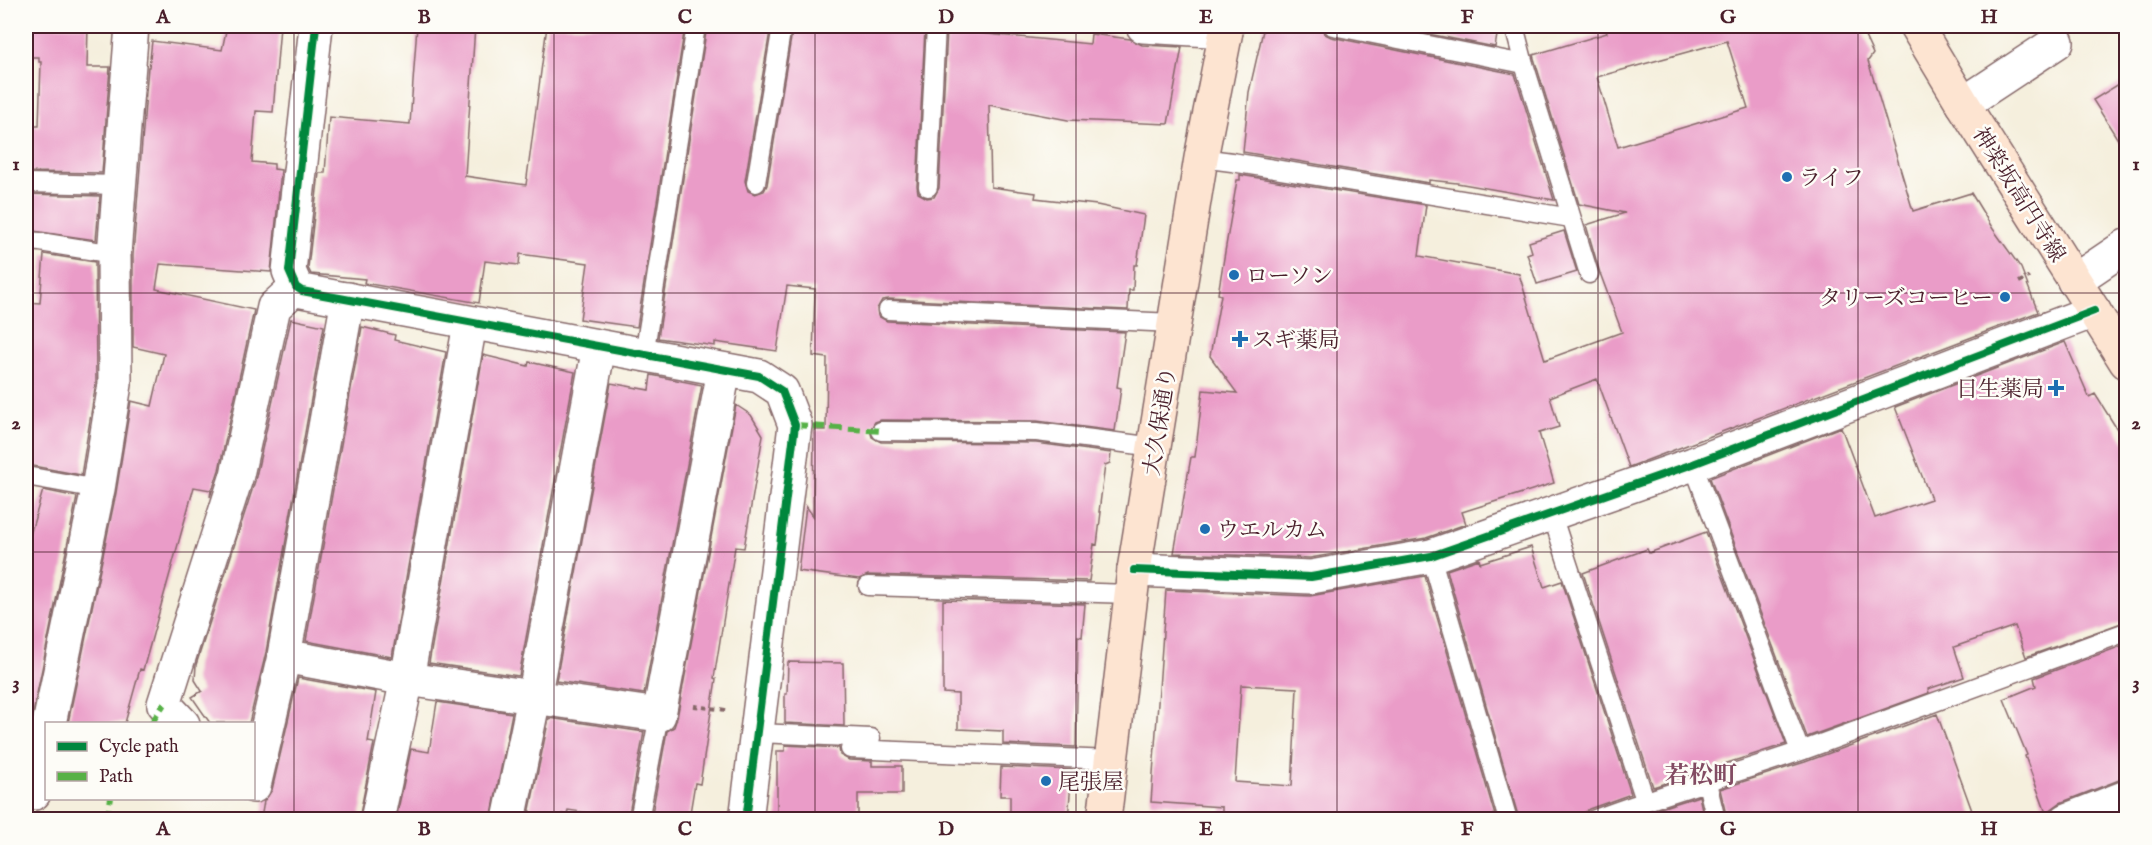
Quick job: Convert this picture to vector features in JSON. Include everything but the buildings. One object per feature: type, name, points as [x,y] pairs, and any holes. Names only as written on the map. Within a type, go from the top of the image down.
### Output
[{"type":"main road","name":"神楽坂高円寺線","points":[[1916,26],[2074,281],[2127,362]]},
{"type":"main road","name":"大久保通り","points":[[1104,819],[1132,582],[1201,158],[1227,28]]},
{"type":"street","points":[[49,722],[98,489],[115,384],[114,254],[132,26]]},
{"type":"street","points":[[316,26],[289,271],[296,286],[302,291],[759,376],[782,391],[795,425],[746,819]]},
{"type":"street","points":[[1143,26],[1227,28]]},
{"type":"street","points":[[1963,104],[2057,42]]},
{"type":"street","points":[[2074,281],[2127,246]]},
{"type":"street","points":[[182,722],[164,704],[237,475],[274,308],[296,286]]},
{"type":"street","points":[[255,782],[284,656],[348,299]]},
{"type":"street","points":[[1132,582],[1311,577],[1431,556],[1694,464],[2094,311]]},
{"type":"street","points":[[377,819],[407,679],[470,324]]},
{"type":"street","points":[[509,819],[534,698],[599,347]]},
{"type":"street","points":[[284,656],[407,679],[534,698],[659,708],[724,370]]},
{"type":"street","points":[[26,792],[34,793],[45,740]]},
{"type":"street","points":[[2067,819],[2127,797]]},
{"type":"lane","points":[[644,356],[696,26]]},
{"type":"lane","points":[[756,183],[782,26]]},
{"type":"lane","points":[[928,186],[936,26]]},
{"type":"lane","points":[[1333,26],[1524,64]]},
{"type":"lane","points":[[1514,26],[1570,218],[1589,274]]},
{"type":"lane","points":[[1201,158],[1570,218]]},
{"type":"lane","points":[[26,183],[120,185]]},
{"type":"lane","points":[[26,242],[40,242],[114,254]]},
{"type":"lane","points":[[888,310],[1174,323]]},
{"type":"lane","points":[[880,431],[1037,432],[1155,447]]},
{"type":"lane","points":[[1694,464],[1800,751]]},
{"type":"lane","points":[[26,476],[98,489]]},
{"type":"lane","points":[[1552,515],[1645,800]]},
{"type":"lane","points":[[1431,556],[1508,819]]},
{"type":"lane","points":[[868,586],[1132,582]]},
{"type":"lane","points":[[1593,819],[1645,800],[1707,783],[1800,751],[2127,632]]},
{"type":"lane","points":[[639,819],[659,708]]},
{"type":"lane","points":[[758,733],[948,741]]},
{"type":"lane","points":[[850,749],[1111,760]]},
{"type":"lane","points":[[1707,783],[1716,819]]},
{"type":"path","points":[[2019,282],[2029,277]]},
{"type":"path","points":[[659,708],[726,710],[725,721]]},
{"type":"marked path","points":[[795,425],[881,431]]},
{"type":"marked path","points":[[152,722],[164,704]]},
{"type":"marked path","points":[[107,820],[111,800]]},
{"type":"cycle path","points":[[316,26],[289,271],[296,287],[302,291],[759,376],[782,391],[795,425],[746,820]]},
{"type":"cycle path","points":[[1134,570],[1311,577],[1431,556],[1693,464],[2094,311]]},
{"type":"place","name":"ライフ","points":[[1787,177]]},
{"type":"place","name":"ローソン","points":[[1234,275]]},
{"type":"place","name":"タリーズコーヒー","points":[[2005,297]]},
{"type":"place","name":"スギ薬局","points":[[1240,339]]},
{"type":"place","name":"日生薬局","points":[[2056,388]]},
{"type":"place","name":"ウエルカム","points":[[1205,529]]},
{"type":"place","name":"尾張屋","points":[[1046,781]]},
{"type":"district","name":"若松町","points":[[1701,775]]}]
